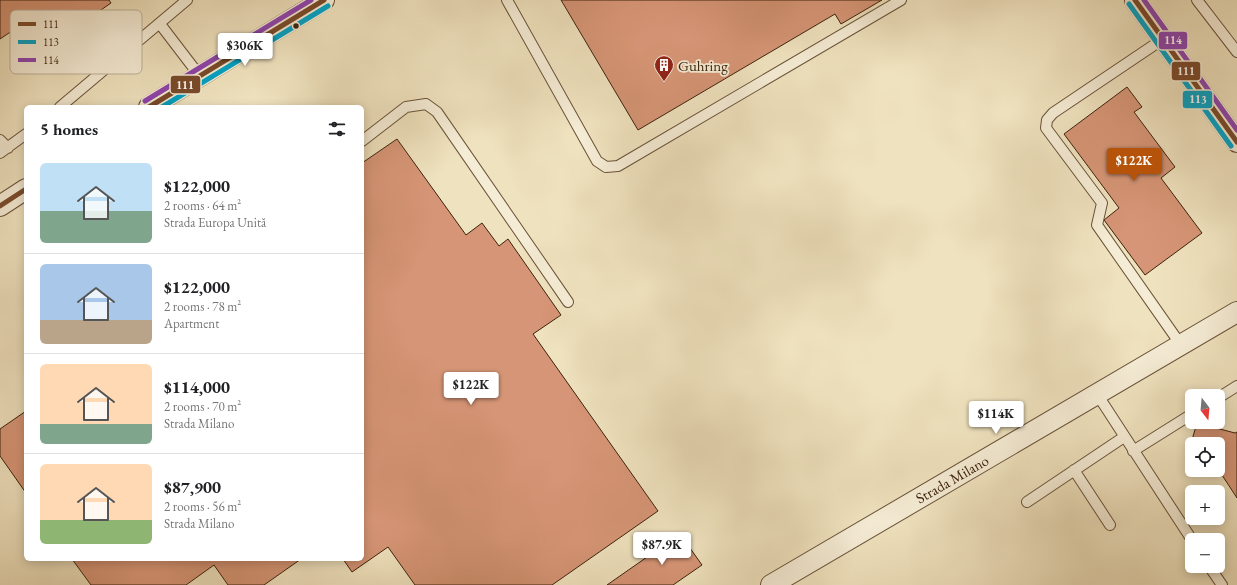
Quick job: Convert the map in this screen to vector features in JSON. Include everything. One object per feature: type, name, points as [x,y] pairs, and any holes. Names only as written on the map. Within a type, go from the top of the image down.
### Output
[{"type":"street","points":[[152,105],[324,0]]},
{"type":"street","points":[[1135,0],[1237,142]]},
{"type":"street","points":[[0,206],[24,190]]},
{"type":"street","name":"Strada Milano","points":[[772,585],[1237,312]]},
{"type":"lane","points":[[142,39],[187,0]]},
{"type":"lane","points":[[507,0],[597,161],[606,167],[618,166],[901,0]]},
{"type":"lane","points":[[1198,0],[1237,52]]},
{"type":"lane","points":[[160,24],[199,75]]},
{"type":"lane","points":[[1163,39],[1053,113],[1047,120],[1046,128],[1102,203],[1097,225],[1181,345]]},
{"type":"lane","points":[[62,105],[100,74]]},
{"type":"lane","points":[[364,139],[406,107],[426,104],[437,112],[568,302]]},
{"type":"lane","points":[[0,140],[4,150],[24,135]]},
{"type":"lane","points":[[1225,394],[1237,386]]},
{"type":"lane","points":[[1097,394],[1187,533]]},
{"type":"lane","points":[[1133,451],[1185,418]]},
{"type":"lane","points":[[1026,502],[1124,437]]},
{"type":"lane","points":[[1074,470],[1110,525]]},
{"type":"lane","points":[[1214,573],[1222,585]]},
{"type":"building","points":[[0,0],[109,0],[111,3],[101,10],[10,10],[10,32],[0,39]]},
{"type":"building","name":"Guhring","points":[[561,0],[882,0],[841,24],[835,14],[638,130]]},
{"type":"building","points":[[1127,87],[1142,107],[1134,112],[1175,167],[1161,178],[1202,233],[1145,275],[1104,220],[1119,208],[1064,134]]},
{"type":"building","points":[[397,139],[466,235],[482,223],[499,246],[508,239],[561,315],[533,334],[658,511],[552,585],[415,585],[388,547],[352,572],[344,561],[364,561],[364,162]]},
{"type":"building","points":[[24,412],[24,490],[0,456],[0,429]]},
{"type":"building","points":[[1195,429],[1220,429],[1235,433],[1237,432],[1237,498],[1223,477],[1225,477],[1225,437],[1193,437]]},
{"type":"building","points":[[680,534],[702,565],[673,585],[607,585]]},
{"type":"building","points":[[73,561],[298,561],[264,585],[228,585],[214,565],[186,585],[91,585]]},
{"type":"transit line","name":"114","points":[[145,101],[311,0]]},
{"type":"transit line","name":"111","points":[[152,105],[324,0]]},
{"type":"transit line","name":"111","points":[[1135,0],[1237,142]]},
{"type":"transit line","name":"114","points":[[1144,0],[1237,130]]},
{"type":"transit line","name":"113","points":[[1129,4],[1231,146]]},
{"type":"transit line","name":"113","points":[[165,105],[328,6]]},
{"type":"transit line","name":"111","points":[[0,206],[24,190]]},
{"type":"place","name":"Guhring","points":[[664,82]]}]
